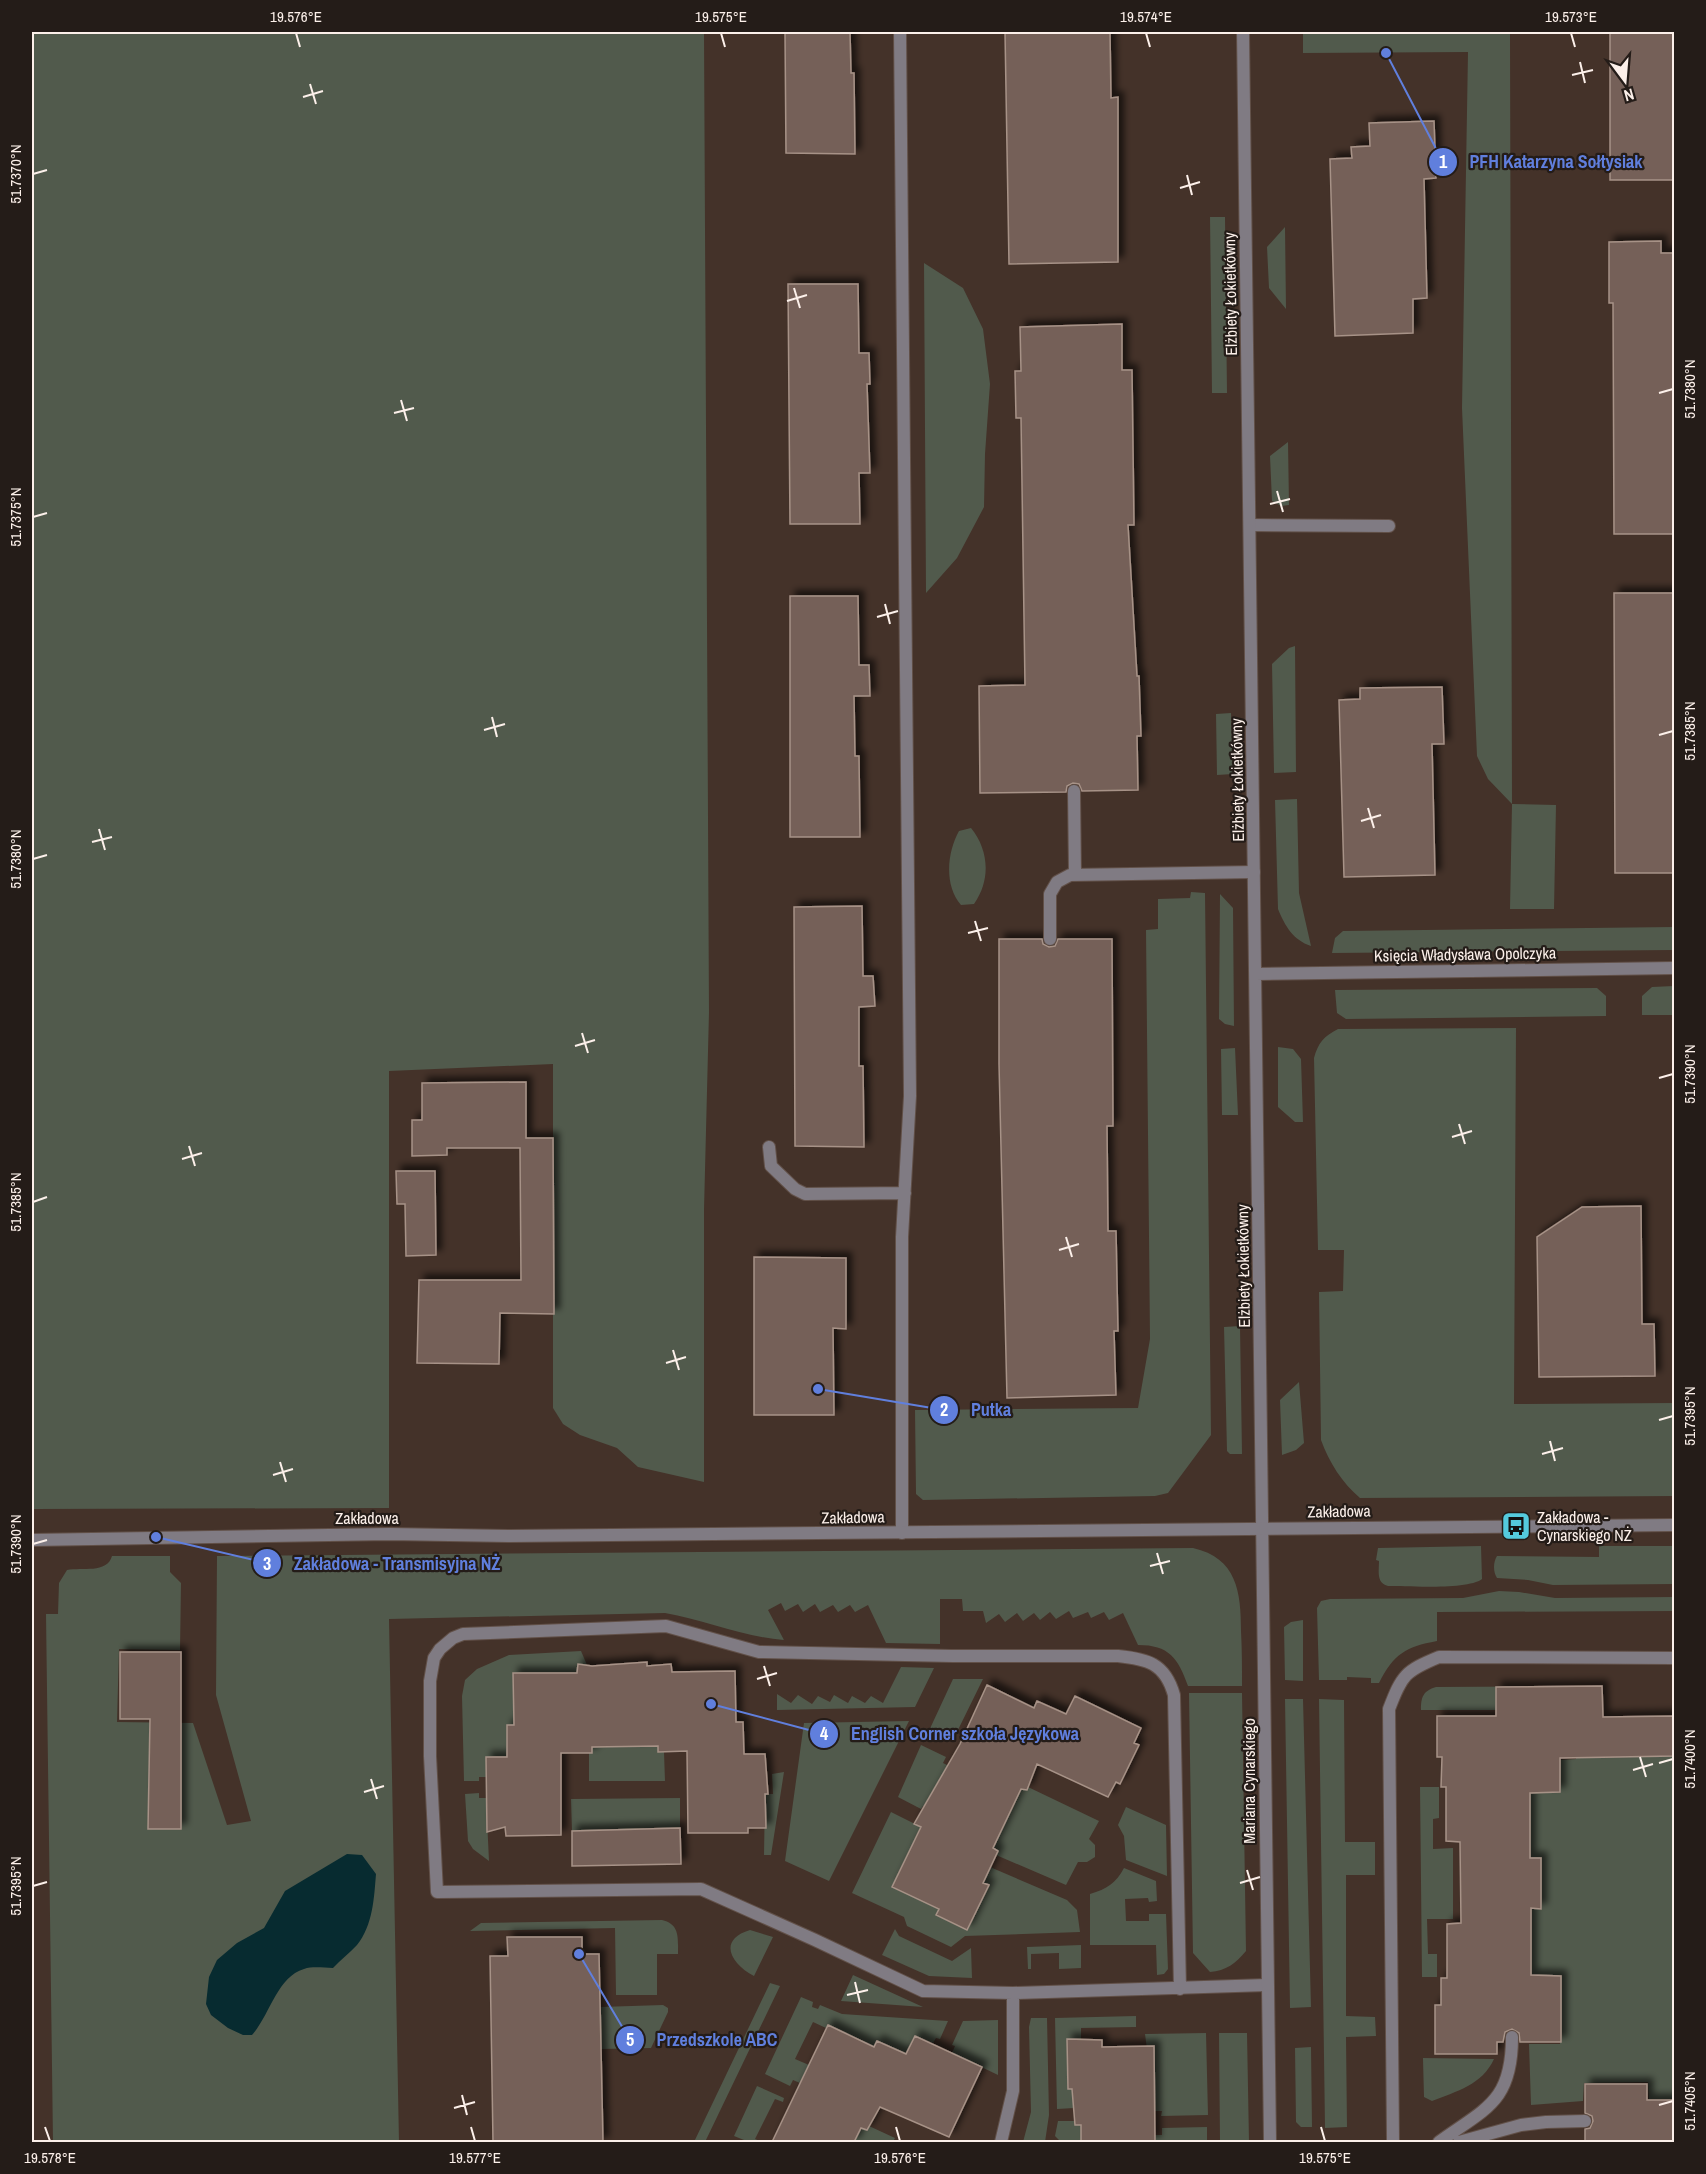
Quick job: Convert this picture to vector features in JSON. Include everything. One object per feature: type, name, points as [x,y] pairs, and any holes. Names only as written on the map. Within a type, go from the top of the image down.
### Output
[{"type":"street","points":[[900,32],[910,1096],[902,1237],[902,1533]]},
{"type":"street","name":"Elżbiety Łokietkówny","points":[[1243,32],[1263,1528]]},
{"type":"street","points":[[1250,525],[1389,526]]},
{"type":"street","points":[[1074,791],[1075,875]]},
{"type":"street","points":[[1050,939],[1050,894],[1057,882],[1070,875],[1254,872]]},
{"type":"street","name":"Księcia Władysława Opolczyka","points":[[1256,974],[1674,968]]},
{"type":"street","points":[[769,1147],[771,1166],[795,1189],[805,1194],[905,1193]]},
{"type":"street","name":"Zakładowa","points":[[32,1540],[389,1534],[509,1536],[1674,1525]]},
{"type":"street","name":"Mariana Cynarskiego","points":[[1263,1528],[1270,2142]]},
{"type":"street","points":[[1180,1989],[1174,1695],[1167,1678],[1154,1664],[1144,1659],[1118,1656],[952,1656],[759,1652],[666,1626],[473,1633],[453,1638],[440,1649],[434,1658],[430,1681],[430,1756],[437,1892],[701,1889],[923,1991],[1013,1993],[1180,1989],[1267,1985]]},
{"type":"street","points":[[1393,2142],[1389,1709],[1401,1680],[1415,1667],[1439,1656],[1674,1658]]},
{"type":"street","points":[[1000,2142],[1013,2091],[1013,1993]]},
{"type":"street","points":[[1439,2142],[1480,2115],[1498,2098],[1509,2070],[1512,2037]]},
{"type":"street","points":[[1459,2142],[1521,2125],[1585,2121]]},
{"type":"green space","points":[[32,32],[704,32],[709,1012],[704,1210],[704,1482],[638,1467],[617,1448],[580,1435],[563,1424],[553,1408],[553,1064],[389,1071],[389,1508],[32,1509]]},
{"type":"green space","points":[[1303,32],[1510,32],[1512,804],[1488,779],[1477,756],[1462,408],[1468,52],[1303,53]]},
{"type":"green space","points":[[1210,217],[1225,217],[1227,393],[1212,393]]},
{"type":"green space","points":[[1285,227],[1286,309],[1269,288],[1267,247]]},
{"type":"green space","points":[[924,263],[963,288],[983,329],[990,384],[984,507],[957,558],[926,593]]},
{"type":"green space","points":[[1288,442],[1289,505],[1281,506],[1272,501],[1270,456]]},
{"type":"green space","points":[[1295,646],[1296,772],[1274,773],[1272,664],[1289,648]]},
{"type":"green space","points":[[1231,713],[1233,774],[1217,775],[1216,714]]},
{"type":"green space","points":[[1297,799],[1299,893],[1311,946],[1290,932],[1278,909],[1275,800]]},
{"type":"green space","points":[[1512,804],[1556,805],[1554,909],[1510,909]]},
{"type":"green space","points":[[971,828],[984,855],[985,875],[974,904],[961,905],[952,888],[950,859],[959,831]]},
{"type":"green space","points":[[1191,892],[1205,893],[1211,1435],[1168,1493],[1155,1496],[923,1500],[916,1494],[915,1410],[1138,1408],[1150,1339],[1146,930],[1158,929],[1158,899],[1190,898]]},
{"type":"green space","points":[[1220,894],[1233,908],[1234,1026],[1225,1024],[1219,1019]]},
{"type":"green space","points":[[1674,927],[1674,950],[1332,953],[1335,938],[1343,931]]},
{"type":"green space","points":[[1674,986],[1674,1015],[1642,1015],[1642,996],[1652,987]]},
{"type":"green space","points":[[1597,988],[1606,996],[1606,1016],[1346,1019],[1337,1013],[1335,990]]},
{"type":"green space","points":[[1516,1028],[1514,1404],[1674,1403],[1674,1496],[1360,1498],[1337,1472],[1321,1440],[1319,1292],[1343,1291],[1344,1250],[1318,1250],[1314,1058],[1322,1040],[1338,1029]]},
{"type":"green space","points":[[1278,1047],[1293,1049],[1301,1059],[1303,1122],[1295,1122],[1278,1107]]},
{"type":"green space","points":[[1235,1048],[1238,1115],[1222,1115],[1221,1049]]},
{"type":"green space","points":[[1240,1326],[1242,1454],[1230,1454],[1227,1451],[1224,1327]]},
{"type":"green space","points":[[1299,1382],[1304,1443],[1296,1450],[1282,1455],[1280,1400]]},
{"type":"green space","points":[[1481,1546],[1482,1579],[1475,1582],[1451,1586],[1388,1586],[1380,1579],[1379,1561],[1376,1560],[1378,1548]]},
{"type":"green space","points":[[1599,1546],[1674,1546],[1674,1584],[1553,1585],[1528,1580],[1497,1578],[1495,1573],[1494,1564],[1497,1556],[1599,1557]]},
{"type":"green space","points":[[1193,1548],[1219,1560],[1228,1568],[1234,1579],[1240,1603],[1242,1686],[1188,1686],[1171,1655],[1157,1647],[1138,1645],[1123,1613],[1109,1620],[1104,1612],[1091,1618],[1088,1612],[1073,1618],[1069,1611],[1056,1619],[1050,1612],[1040,1620],[1034,1613],[1023,1621],[1017,1613],[1005,1622],[999,1614],[986,1623],[983,1611],[963,1611],[962,1599],[940,1599],[940,1644],[886,1643],[868,1605],[855,1612],[850,1605],[838,1612],[833,1605],[820,1612],[815,1604],[803,1612],[798,1604],[785,1611],[781,1603],[768,1610],[784,1640],[754,1636],[665,1613],[389,1619],[399,2142],[53,2142],[46,1614],[58,1614],[59,1583],[67,1570],[100,1568],[109,1562],[112,1556],[170,1556],[170,1572],[181,1583],[180,1650],[119,1649],[117,1722],[193,1723],[227,1825],[251,1821],[216,1695],[217,1556]]},
{"type":"green space","points":[[1499,1591],[1555,1598],[1674,1597],[1674,1611],[1437,1612],[1437,1641],[1402,1653],[1390,1665],[1379,1683],[1371,1683],[1371,1678],[1347,1677],[1347,1680],[1319,1680],[1317,1608],[1321,1601],[1330,1599],[1463,1598]]},
{"type":"green space","points":[[1303,1620],[1303,1681],[1285,1680],[1284,1627],[1291,1622]]},
{"type":"green space","points":[[581,1651],[587,1665],[578,1666],[577,1673],[514,1674],[514,1725],[507,1725],[507,1757],[486,1757],[486,1777],[479,1777],[479,1781],[464,1781],[462,1696],[465,1680],[477,1669],[509,1655]]},
{"type":"green space","points":[[901,1667],[934,1668],[915,1707],[777,1710],[777,1694],[791,1703],[798,1695],[812,1704],[818,1696],[830,1702],[834,1695],[848,1703],[852,1696],[865,1703],[871,1696],[883,1703]]},
{"type":"green space","points":[[953,1679],[983,1679],[955,1736],[927,1735]]},
{"type":"green space","points":[[1602,1686],[1603,1717],[1674,1716],[1674,2099],[1649,2099],[1648,2082],[1584,2083],[1583,2101],[1531,2105],[1529,2044],[1560,2044],[1561,1976],[1531,1975],[1531,1908],[1541,1908],[1541,1859],[1530,1858],[1530,1793],[1560,1792],[1560,1760],[1576,1759],[1576,1724],[1496,1710],[1421,1710],[1422,1701],[1428,1690],[1436,1687]]},
{"type":"green space","points":[[1189,1693],[1242,1693],[1246,1951],[1230,1966],[1210,1972],[1193,1953]]},
{"type":"green space","points":[[1285,1699],[1303,1699],[1311,2007],[1290,2008]]},
{"type":"green space","points":[[1319,1699],[1344,1700],[1345,1842],[1375,1842],[1375,1875],[1346,1875],[1346,2016],[1375,2017],[1376,2036],[1346,2037],[1347,2127],[1325,2128]]},
{"type":"green space","points":[[909,1721],[829,1881],[785,1861],[804,1723]]},
{"type":"green space","points":[[921,1745],[946,1757],[943,1763],[949,1766],[929,1809],[923,1806],[921,1809],[898,1797]]},
{"type":"green space","points":[[658,1746],[659,1752],[664,1752],[665,1781],[589,1781],[589,1753],[592,1753],[592,1747]]},
{"type":"green space","points":[[784,1772],[771,1855],[764,1855],[765,1794],[773,1794],[772,1774]]},
{"type":"green space","points":[[1028,1787],[1099,1821],[1089,1839],[1095,1845],[1095,1857],[1087,1862],[1078,1862],[1066,1885],[996,1855],[998,1851],[993,1848],[1021,1789],[1027,1790]]},
{"type":"green space","points":[[1420,1787],[1439,1787],[1439,1818],[1433,1819],[1433,1849],[1453,1848],[1453,1919],[1427,1919],[1428,1954],[1437,1954],[1437,1977],[1422,1977]]},
{"type":"green space","points":[[479,1793],[479,1798],[486,1798],[489,1861],[473,1849],[468,1841],[465,1794]]},
{"type":"green space","points":[[680,1798],[680,1828],[572,1831],[571,1799]]},
{"type":"green space","points":[[1126,1807],[1166,1825],[1167,1876],[1126,1860],[1124,1836],[1118,1825]]},
{"type":"green space","points":[[891,1812],[921,1827],[892,1887],[939,1909],[936,1915],[967,1930],[988,1885],[979,1881],[990,1867],[1067,1900],[1077,1910],[1080,1932],[965,1936],[951,1947],[907,1926],[904,1917],[852,1893]]},
{"type":"green space","points":[[1124,1868],[1156,1881],[1157,1901],[1149,1902],[1148,1898],[1125,1899],[1126,1921],[1149,1921],[1149,1914],[1166,1914],[1168,1969],[1164,1974],[1157,1975],[1156,1945],[1090,1945],[1090,1894],[1110,1885]]},
{"type":"green space","points":[[662,1920],[672,1925],[677,1932],[678,1954],[657,1954],[657,1995],[616,1995],[615,1928],[470,1931],[481,1923]]},
{"type":"green space","points":[[895,1929],[899,1936],[952,1961],[971,1948],[972,1978],[929,1976],[882,1955]]},
{"type":"green space","points":[[750,1930],[773,1937],[754,1976],[739,1965],[731,1952],[733,1940]]},
{"type":"green space","points":[[1081,1945],[1081,1968],[1059,1969],[1059,1953],[1031,1954],[1031,1969],[1028,1969],[1027,1947]]},
{"type":"green space","points":[[853,1975],[923,2007],[841,2001]]},
{"type":"green space","points":[[770,1983],[780,1986],[705,2142],[694,2142]]},
{"type":"green space","points":[[801,1997],[813,2002],[812,2007],[818,2009],[820,2005],[842,2014],[948,2021],[940,2039],[936,2038],[933,2043],[915,2036],[906,2054],[878,2041],[874,2047],[828,2025],[826,2028],[813,2022],[795,2059],[809,2065],[800,2083],[793,2080],[790,2086],[765,2074]]},
{"type":"green space","points":[[663,2005],[668,2008],[668,2012],[651,2048],[601,2049],[600,2007]]},
{"type":"green space","points":[[1136,2016],[1136,2027],[1081,2028],[1081,2040],[1067,2040],[1068,2089],[1079,2089],[1074,2108],[1057,2109],[1055,2018]]},
{"type":"green space","points":[[1031,2018],[1047,2018],[1049,2115],[1045,2142],[1023,2142],[1031,2112],[1029,2027]]},
{"type":"green space","points":[[998,2020],[998,2075],[952,2053],[955,2046],[952,2045],[963,2021]]},
{"type":"green space","points":[[1206,2033],[1208,2115],[1161,2116],[1162,2111],[1155,2111],[1145,2034]]},
{"type":"green space","points":[[1219,2033],[1247,2033],[1249,2142],[1220,2142]]},
{"type":"green space","points":[[1311,2047],[1312,2127],[1301,2127],[1296,2122],[1295,2048]]},
{"type":"green space","points":[[1423,2058],[1494,2059],[1489,2068],[1476,2081],[1432,2101],[1424,2097]]},
{"type":"green space","points":[[757,2086],[784,2098],[783,2102],[775,2099],[755,2139],[762,2142],[749,2142],[734,2136]]},
{"type":"green space","points":[[1058,2121],[1075,2121],[1075,2125],[1081,2125],[1081,2142],[1061,2142],[1055,2136]]},
{"type":"green space","points":[[869,2126],[895,2138],[893,2142],[854,2142],[861,2128],[867,2130]]},
{"type":"green space","points":[[1207,2127],[1207,2142],[1155,2142],[1155,2135],[1162,2135],[1162,2128]]},
{"type":"water","points":[[347,1854],[362,1855],[376,1874],[370,1920],[357,1945],[333,1968],[307,1968],[295,1973],[280,1988],[252,2035],[243,2035],[228,2028],[211,2015],[206,2004],[209,1977],[217,1960],[237,1943],[264,1928],[285,1891]]},
{"type":"building","points":[[785,32],[850,32],[851,73],[854,73],[855,154],[786,153]]},
{"type":"building","points":[[1005,32],[1110,32],[1111,98],[1118,97],[1118,262],[1009,264]]},
{"type":"building","points":[[1610,32],[1674,32],[1674,180],[1610,180]]},
{"type":"building","points":[[1434,121],[1436,178],[1424,179],[1427,298],[1413,299],[1413,333],[1335,336],[1330,159],[1352,158],[1351,147],[1370,146],[1369,123]]},
{"type":"building","points":[[1661,241],[1661,253],[1674,253],[1674,534],[1614,534],[1613,303],[1609,303],[1609,242]]},
{"type":"building","points":[[788,284],[858,284],[859,353],[869,353],[870,384],[867,384],[870,473],[859,473],[860,524],[790,524]]},
{"type":"building","points":[[1122,324],[1122,370],[1132,370],[1134,525],[1128,525],[1137,676],[1139,676],[1141,736],[1137,736],[1138,790],[1082,791],[1079,784],[1073,783],[1067,786],[1066,792],[980,793],[979,686],[1025,685],[1021,418],[1016,418],[1015,371],[1021,371],[1020,327]]},
{"type":"building","points":[[1614,593],[1674,593],[1674,873],[1615,873]]},
{"type":"building","points":[[790,596],[858,596],[859,665],[869,665],[870,696],[854,696],[855,756],[859,756],[860,837],[790,837]]},
{"type":"building","points":[[1442,687],[1444,744],[1432,744],[1435,875],[1344,877],[1339,700],[1360,699],[1360,688]]},
{"type":"building","points":[[862,906],[863,976],[873,976],[875,1006],[859,1007],[859,1066],[863,1066],[864,1147],[795,1146],[794,907]]},
{"type":"building","points":[[999,939],[1042,939],[1043,944],[1049,947],[1055,946],[1058,939],[1112,939],[1113,1126],[1107,1126],[1108,1231],[1116,1231],[1118,1331],[1114,1331],[1116,1395],[1007,1398],[999,1064]]},
{"type":"building","points":[[526,1082],[526,1138],[553,1138],[554,1314],[500,1313],[499,1364],[417,1363],[419,1280],[521,1280],[520,1148],[447,1148],[447,1155],[412,1156],[412,1120],[422,1120],[422,1083]]},
{"type":"building","points":[[396,1171],[435,1171],[436,1255],[406,1256],[405,1204],[397,1204]]},
{"type":"building","points":[[1641,1206],[1642,1324],[1654,1324],[1655,1376],[1539,1377],[1537,1237],[1582,1207]]},
{"type":"building","points":[[754,1257],[846,1258],[846,1329],[833,1328],[834,1415],[754,1415]]},
{"type":"building","points":[[120,1652],[181,1652],[181,1829],[148,1829],[150,1719],[120,1719]]},
{"type":"building","points":[[647,1662],[647,1666],[671,1664],[672,1672],[735,1671],[736,1722],[743,1722],[744,1754],[765,1754],[768,1794],[765,1794],[766,1828],[748,1828],[748,1833],[688,1833],[687,1751],[658,1752],[658,1746],[592,1747],[592,1753],[561,1753],[561,1835],[506,1836],[505,1827],[487,1832],[486,1757],[507,1757],[507,1725],[514,1725],[513,1673],[577,1673],[578,1664],[592,1666]]},
{"type":"building","points":[[987,1685],[1034,1708],[1037,1701],[1066,1714],[1075,1696],[1141,1728],[1134,1743],[1139,1745],[1120,1784],[1116,1782],[1108,1797],[1037,1764],[1027,1790],[1021,1789],[993,1848],[998,1851],[983,1883],[989,1885],[967,1930],[936,1915],[939,1909],[892,1887],[921,1827],[914,1824],[960,1744]]},
{"type":"building","points":[[1602,1686],[1603,1717],[1674,1716],[1674,1756],[1560,1758],[1560,1792],[1530,1793],[1530,1858],[1541,1858],[1541,1909],[1531,1908],[1531,1975],[1561,1976],[1561,2042],[1520,2042],[1519,2033],[1512,2029],[1505,2032],[1503,2042],[1497,2042],[1497,2054],[1435,2054],[1435,2005],[1441,2005],[1441,1978],[1447,1978],[1447,1924],[1461,1923],[1460,1842],[1446,1841],[1446,1787],[1441,1787],[1442,1757],[1437,1757],[1437,1716],[1496,1716],[1496,1687]]},
{"type":"building","points":[[680,1828],[681,1864],[572,1866],[572,1831]]},
{"type":"building","points":[[507,1937],[582,1937],[582,1954],[599,1954],[603,2142],[493,2142],[490,1956],[508,1956]]},
{"type":"building","points":[[828,2025],[874,2047],[877,2041],[906,2054],[915,2036],[982,2067],[949,2137],[880,2107],[867,2130],[861,2128],[854,2142],[772,2142]]},
{"type":"building","points":[[1067,2039],[1102,2040],[1102,2047],[1154,2046],[1155,2142],[1081,2142],[1081,2125],[1075,2125],[1072,2089],[1068,2089]]},
{"type":"building","points":[[1585,2084],[1647,2084],[1647,2100],[1674,2100],[1674,2142],[1585,2142],[1585,2129],[1590,2128],[1593,2121],[1592,2116],[1585,2113]]},
{"type":"place","name":"PFH Katarzyna Sołtysiak","points":[[1386,53]]},
{"type":"place","name":"Putka","points":[[818,1389]]},
{"type":"place","name":"Zakładowa - Cynarskiego NŻ","points":[[1516,1526]]},
{"type":"place","name":"Zakładowa - Transmisyjna NŻ","points":[[156,1537]]},
{"type":"place","name":"English Corner szkoła Językowa","points":[[711,1704]]},
{"type":"place","name":"Przedszkole ABC","points":[[579,1954]]}]
